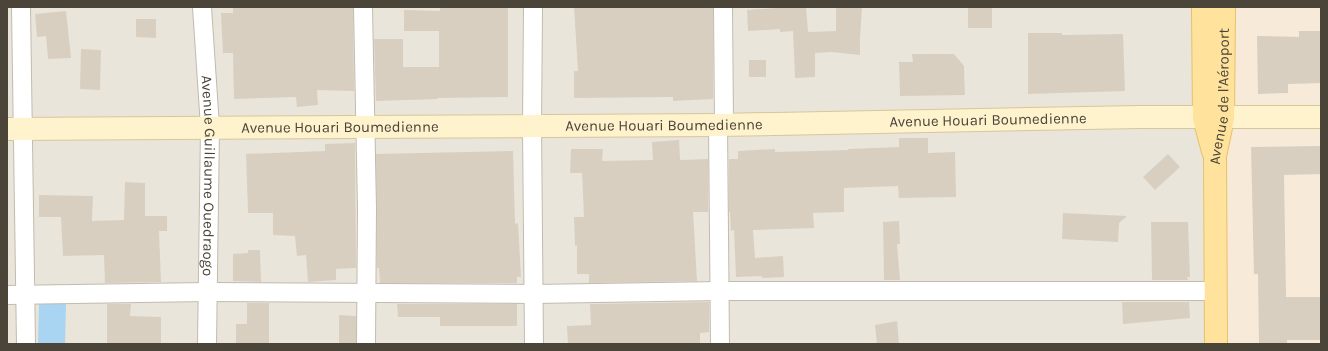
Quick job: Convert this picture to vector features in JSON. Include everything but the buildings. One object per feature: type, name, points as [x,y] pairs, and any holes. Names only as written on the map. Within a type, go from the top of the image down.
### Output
[{"type":"main road","name":"Avenue de l'Aéroport","points":[[1203,7],[1215,156],[1216,344]]},
{"type":"main road","name":"Avenue de l'Aéroport","points":[[1213,118],[1224,7]]},
{"type":"main road","name":"Avenue Houari Boumedienne","points":[[15,129],[721,125],[1123,117],[1321,117]]},
{"type":"street","points":[[21,7],[15,129],[25,294],[26,344]]},
{"type":"street","name":"Avenue Guillaume Ouedraogo","points":[[202,7],[210,127],[207,344]]},
{"type":"street","points":[[363,7],[367,209],[366,344]]},
{"type":"street","points":[[533,7],[532,126],[534,344]]},
{"type":"street","points":[[720,344],[723,7]]},
{"type":"street","points":[[7,295],[207,292],[534,294],[720,291],[1216,291]]},
{"type":"shaded area","points":[[7,7],[1321,7],[1321,344],[7,344]]},
{"type":"shaded area","points":[[1224,7],[1321,7],[1321,344],[1216,344]]},
{"type":"water","points":[[39,303],[66,304],[65,344],[38,344]]}]
